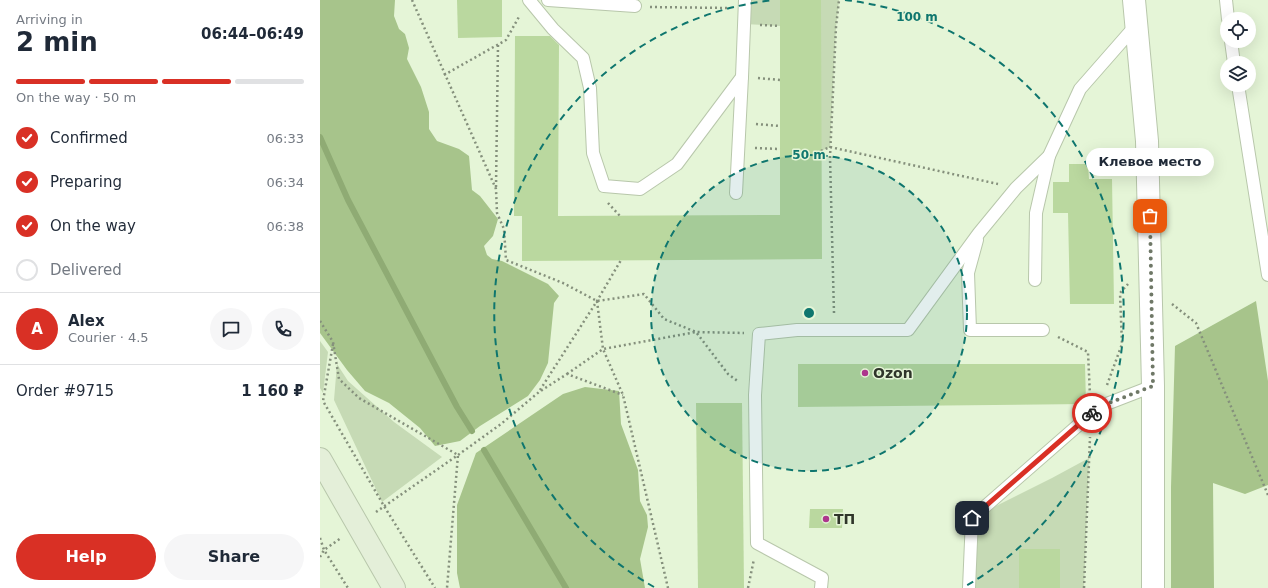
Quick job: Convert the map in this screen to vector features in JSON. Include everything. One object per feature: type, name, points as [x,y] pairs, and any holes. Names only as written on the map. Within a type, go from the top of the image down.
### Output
[{"type":"main road","points":[[320,459],[394,588]]},
{"type":"street","points":[[1134,0],[1147,140],[1151,258],[1153,386],[1153,588]]},
{"type":"lane","points":[[529,0],[553,29],[583,58],[590,88],[593,153],[604,186],[640,189],[677,164],[742,77]]},
{"type":"lane","points":[[548,0],[635,6]]},
{"type":"lane","points":[[1226,0],[1227,12]]},
{"type":"lane","points":[[736,193],[744,4]]},
{"type":"lane","points":[[1035,280],[1036,213],[1049,156],[1080,88],[1137,24]]},
{"type":"lane","points":[[1239,92],[1268,275]]},
{"type":"lane","points":[[821,588],[822,578],[757,542],[755,395],[759,334],[797,330],[834,329],[908,330],[979,233],[1016,188],[1049,156]]},
{"type":"lane","points":[[979,233],[968,273],[970,330],[1043,330]]},
{"type":"lane","points":[[968,588],[972,518],[1091,414],[1109,403],[1153,386]]},
{"type":"path","points":[[412,0],[444,75],[496,189]]},
{"type":"path","points":[[834,329],[830,146],[836,27],[839,0]]},
{"type":"path","points":[[635,6],[744,4]]},
{"type":"path","points":[[444,75],[506,40],[520,14]]},
{"type":"path","points":[[498,45],[496,189],[497,213],[504,229],[506,260],[563,282],[597,302],[644,294],[664,319],[696,332],[728,374],[755,395]]},
{"type":"path","points":[[742,77],[780,80]]},
{"type":"path","points":[[740,123],[780,126]]},
{"type":"path","points":[[821,151],[830,146],[1016,188]]},
{"type":"path","points":[[739,148],[780,149]]},
{"type":"path","points":[[605,200],[620,216]]},
{"type":"path","points":[[1091,414],[1104,395],[1122,344],[1120,293],[1151,258]]},
{"type":"path","points":[[539,392],[597,302],[621,260]]},
{"type":"path","points":[[1151,287],[1196,323],[1268,495]]},
{"type":"path","points":[[597,302],[603,349],[623,395],[668,588]]},
{"type":"path","points":[[320,321],[333,342],[339,380],[359,398],[458,455]]},
{"type":"path","points":[[384,506],[501,424],[539,392],[603,349],[696,332],[759,334]]},
{"type":"path","points":[[1058,337],[1088,352],[1091,414],[1084,588]]},
{"type":"path","points":[[333,342],[323,401],[384,506],[435,588]]},
{"type":"path","points":[[567,374],[623,395]]},
{"type":"path","points":[[447,588],[458,455]]},
{"type":"path","points":[[320,538],[324,550],[348,588]]},
{"type":"path","points":[[748,588],[757,542]]},
{"type":"green space","points":[[320,0],[395,0],[394,16],[399,29],[405,34],[409,48],[407,59],[421,87],[429,112],[429,129],[437,141],[459,149],[469,156],[472,190],[480,196],[498,219],[493,236],[484,246],[487,255],[492,259],[502,261],[548,284],[559,296],[554,303],[548,363],[540,380],[528,396],[480,426],[460,441],[435,446],[420,428],[389,403],[365,391],[347,370],[320,333]]},
{"type":"green space","points":[[745,0],[780,0],[780,26],[744,24]]},
{"type":"green space","points":[[821,0],[839,0],[836,27],[830,147],[821,151]]},
{"type":"green space","points":[[1256,301],[1268,381],[1268,485],[1245,494],[1213,483],[1214,588],[1171,588],[1171,487],[1175,346]]},
{"type":"green space","points":[[320,341],[328,352],[323,393],[320,388]]},
{"type":"green space","points":[[337,364],[348,381],[394,422],[442,457],[382,502],[334,400]]},
{"type":"green space","points":[[585,387],[619,391],[621,424],[638,470],[640,501],[647,515],[648,527],[640,559],[645,588],[460,588],[457,573],[457,505],[476,453],[563,394]]},
{"type":"green space","points":[[1089,458],[1084,588],[1060,588],[1060,549],[1019,549],[1019,588],[969,588],[972,518]]},
{"type":"building","points":[[457,0],[502,0],[502,37],[458,38]]},
{"type":"building","points":[[780,0],[821,0],[822,259],[522,261],[522,216],[514,216],[515,36],[550,36],[559,45],[558,216],[780,215]]},
{"type":"building","points":[[1069,164],[1088,164],[1089,179],[1112,179],[1114,304],[1070,304],[1068,213],[1053,213],[1053,182],[1069,182]]},
{"type":"building","points":[[798,364],[1085,364],[1086,404],[798,407]]},
{"type":"building","points":[[696,403],[742,403],[744,588],[698,588]]},
{"type":"building","name":"ТП","points":[[810,509],[843,509],[842,528],[809,528]]},
{"type":"building","points":[[1019,549],[1060,549],[1060,588],[1019,588]]},
{"type":"waterway","points":[[320,137],[348,200],[457,407],[472,431]]},
{"type":"waterway","points":[[484,450],[566,588]]},
{"type":"way so far","points":[[1092,413],[1109,403],[1153,386],[1150,216]]},
{"type":"place","name":"Клевое место","points":[[1150,216]]},
{"type":"place","name":"Ozon","points":[[865,373]]},
{"type":"place","name":"ТП","points":[[826,519]]},
{"type":"route","points":[[972,518],[1092,413]]}]
